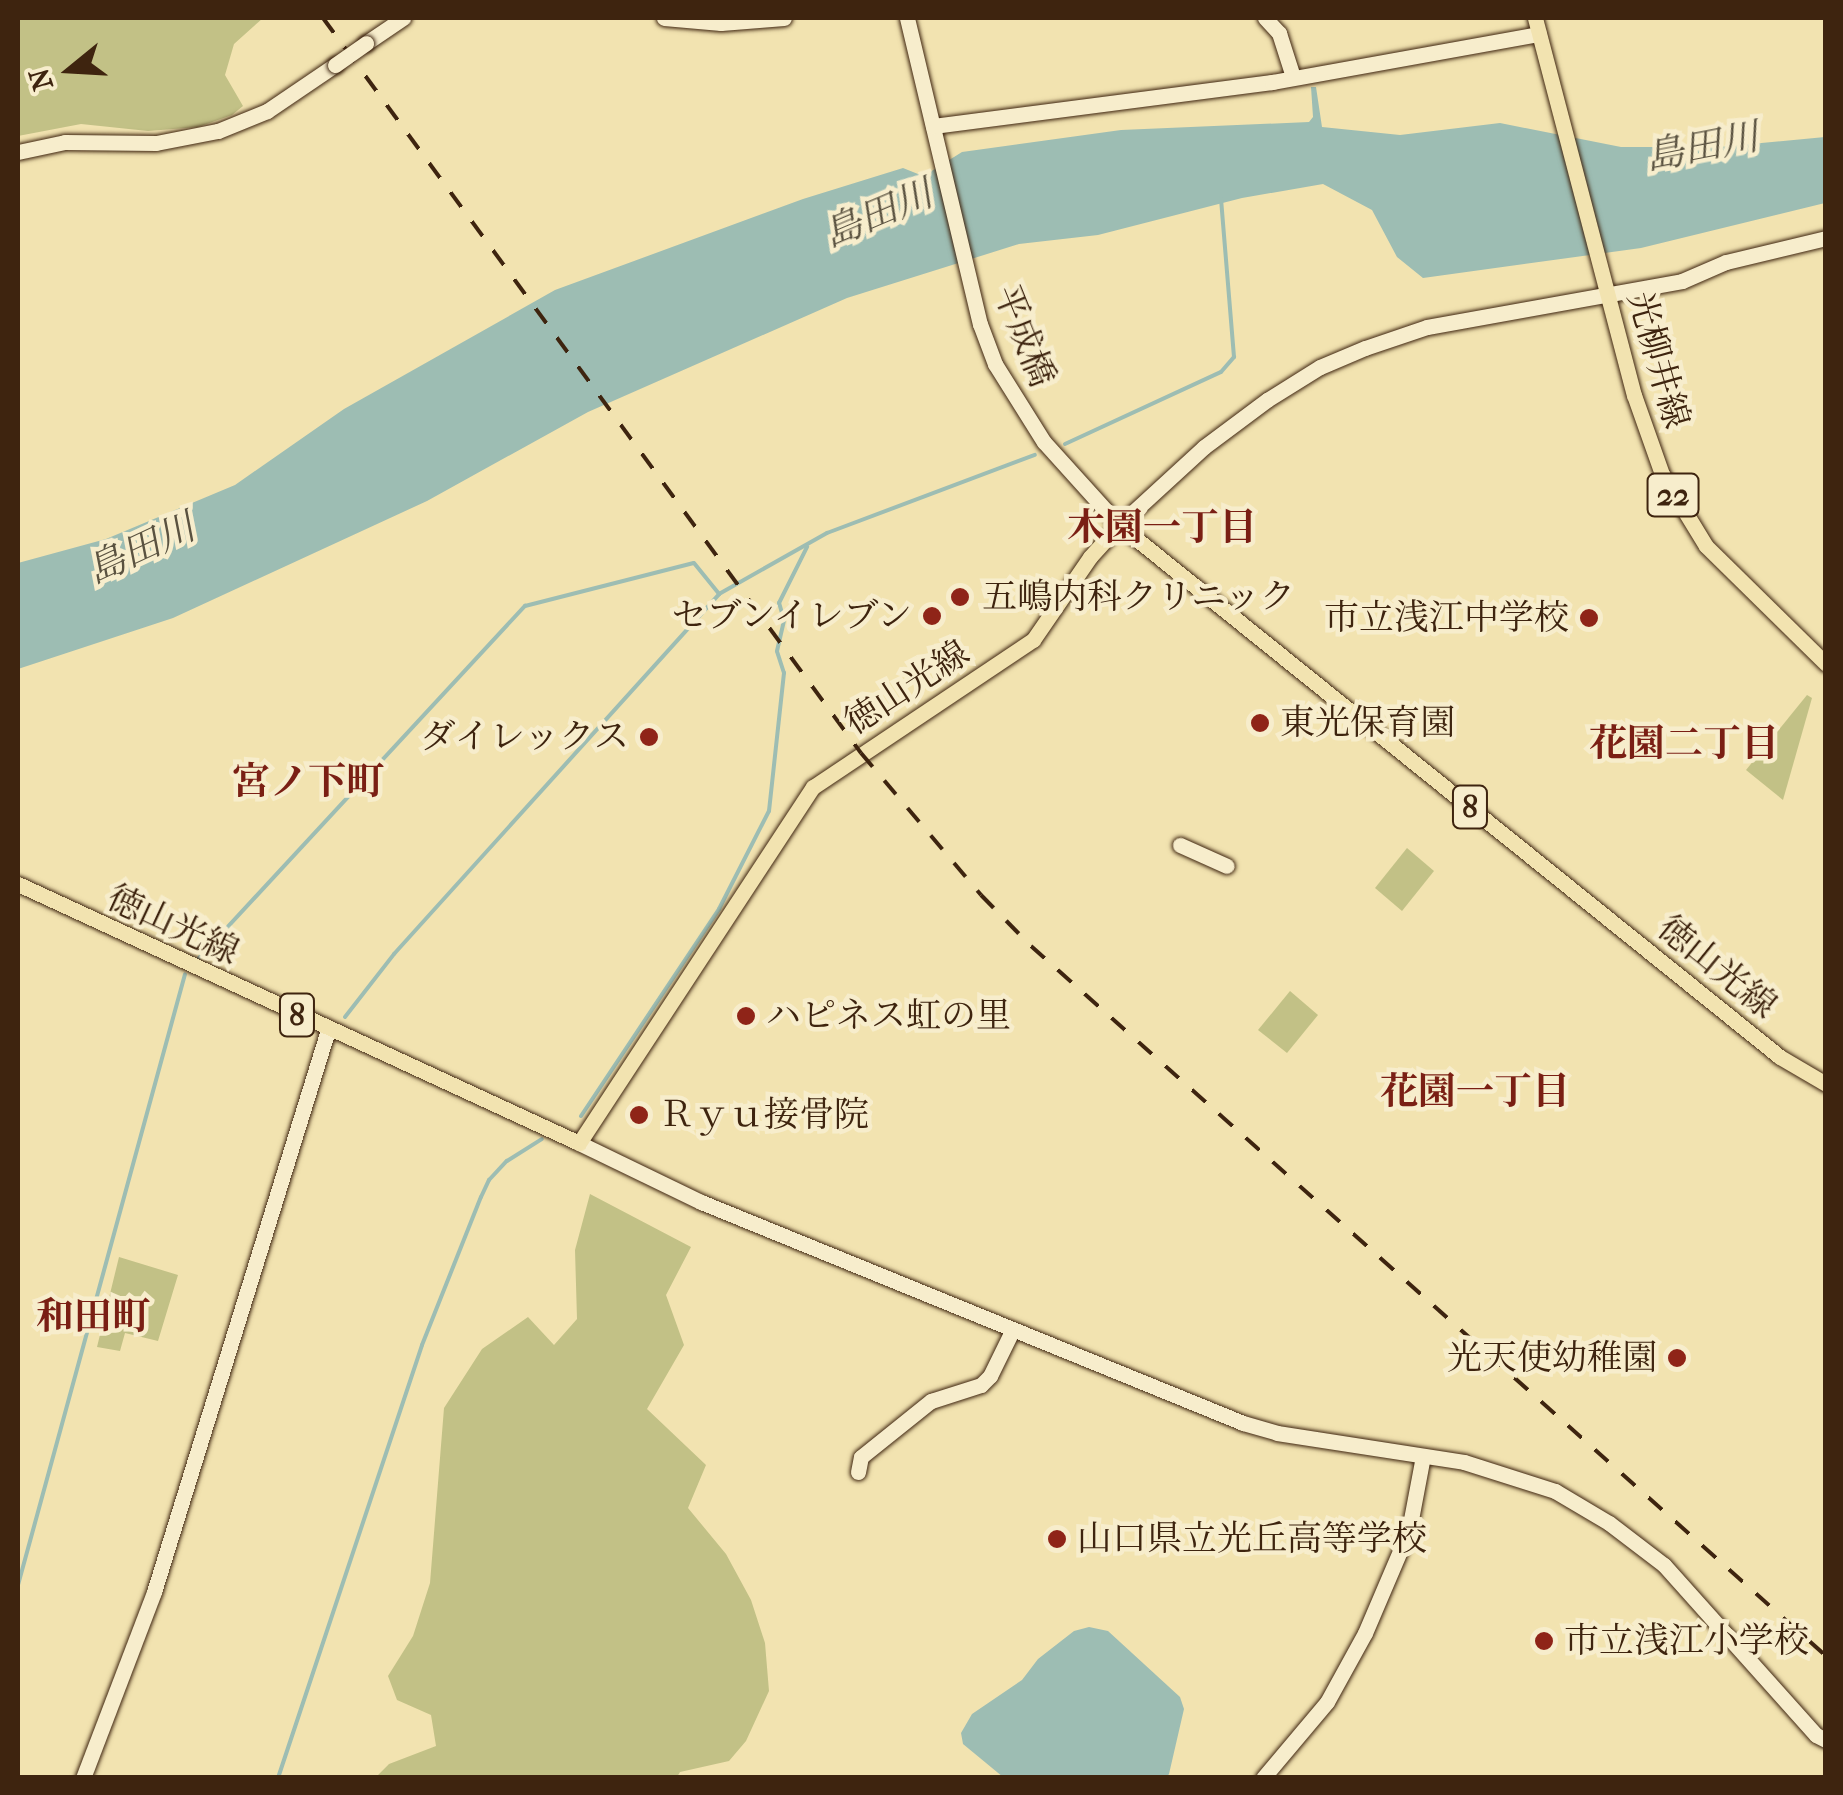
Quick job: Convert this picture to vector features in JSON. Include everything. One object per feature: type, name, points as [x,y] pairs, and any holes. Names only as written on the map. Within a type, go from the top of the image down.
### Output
[{"type":"main road","name":"光柳井線","points":[[1537,26],[1646,434],[1682,514],[1730,574],[1826,664]]},
{"type":"main road","name":"徳山光線","points":[[18,884],[578,1144],[813,788],[1033,640],[1090,556],[1119,525],[1780,1057],[1826,1084]]},
{"type":"street","points":[[18,152],[65,142],[156,143],[218,131],[267,111],[404,18]]},
{"type":"street","points":[[664,18],[721,23],[784,18]]},
{"type":"street","name":"平成橋","points":[[907,18],[980,324],[995,364],[1044,442],[1119,525]]},
{"type":"street","points":[[1265,18],[1279,33],[1293,77]]},
{"type":"street","points":[[934,132],[1293,77],[1537,26]]},
{"type":"street","points":[[1119,525],[1204,447],[1320,368],[1426,327],[1682,280],[1726,262],[1826,238]]},
{"type":"street","points":[[1180,845],[1227,866]]},
{"type":"street","points":[[83,1778],[154,1592],[328,1030]]},
{"type":"street","points":[[578,1144],[701,1202],[1012,1331],[1260,1428],[1511,1474],[1554,1491],[1610,1523],[1664,1565],[1816,1735],[1826,1740]]},
{"type":"street","points":[[858,1472],[862,1457],[931,1401],[981,1385],[990,1376],[1012,1331]]},
{"type":"street","points":[[1263,1778],[1327,1702],[1365,1633],[1409,1530],[1422,1456]]},
{"type":"shaded area","points":[[18,18],[263,18],[234,44],[225,75],[243,106],[232,115],[198,127],[148,131],[81,124],[18,136]]},
{"type":"shaded area","points":[[1807,695],[1812,698],[1783,800],[1746,770]]},
{"type":"shaded area","points":[[1407,848],[1434,871],[1402,911],[1375,888]]},
{"type":"shaded area","points":[[1290,991],[1318,1015],[1287,1053],[1258,1030]]},
{"type":"shaded area","points":[[590,1194],[691,1247],[666,1295],[684,1345],[647,1409],[706,1465],[688,1508],[726,1554],[751,1600],[765,1643],[769,1691],[746,1741],[729,1761],[680,1772],[677,1777],[376,1777],[389,1764],[436,1746],[431,1715],[397,1700],[388,1676],[413,1636],[430,1583],[444,1408],[482,1349],[528,1317],[554,1345],[577,1319],[575,1250]]},
{"type":"shaded area","points":[[119,1257],[178,1275],[158,1341],[125,1333],[120,1351],[97,1347]]},
{"type":"water","name":"島田川","points":[[1311,87],[1316,87],[1322,127],[1400,135],[1500,123],[1621,147],[1719,147],[1825,137],[1825,203],[1641,248],[1423,278],[1397,257],[1372,210],[1323,184],[1242,198],[1098,235],[1019,244],[847,298],[588,412],[427,501],[173,618],[18,669],[18,563],[106,539],[235,485],[344,409],[555,290],[803,199],[903,168],[918,174],[930,172],[962,152],[1121,130],[1309,122],[1313,117]]},
{"type":"water","points":[[1089,1627],[1108,1631],[1180,1697],[1184,1709],[1169,1774],[1166,1778],[1003,1777],[963,1744],[961,1733],[972,1714],[1022,1680],[1038,1659],[1074,1631]]},
{"type":"waterway","points":[[1065,444],[1221,372],[1234,357],[1221,199]]},
{"type":"waterway","points":[[345,1017],[394,954],[719,594],[827,533],[1035,455]]},
{"type":"waterway","points":[[581,1116],[719,909],[769,811],[784,673],[777,651],[784,620],[779,603],[807,547]]},
{"type":"waterway","points":[[197,960],[525,606],[694,563],[719,594]]},
{"type":"waterway","points":[[18,1585],[185,974]]},
{"type":"waterway","points":[[278,1778],[422,1345],[481,1197],[489,1180],[507,1161],[542,1139]]},
{"type":"railway","points":[[323,18],[861,753],[981,895],[1031,946],[1826,1656]]},
{"type":"place","name":"五嶋内科クリニック","points":[[960,597]]},
{"type":"place","name":"セブンイレブン","points":[[932,616]]},
{"type":"place","name":"市立浅江中学校","points":[[1589,618]]},
{"type":"place","name":"東光保育園","points":[[1260,723]]},
{"type":"place","name":"ダイレックス","points":[[649,737]]},
{"type":"place","name":"ハピネス虹の里","points":[[746,1016]]},
{"type":"place","name":"Ｒｙｕ接骨院","points":[[639,1115]]},
{"type":"place","name":"光天使幼稚園","points":[[1677,1358]]},
{"type":"place","name":"山口県立光丘高等学校","points":[[1057,1539]]},
{"type":"place","name":"市立浅江小学校","points":[[1544,1641]]},
{"type":"district","name":"木園一丁目","points":[[1162,528]]},
{"type":"district","name":"花園二丁目","points":[[1684,744]]},
{"type":"district","name":"宮ノ下町","points":[[308,782]]},
{"type":"district","name":"花園一丁目","points":[[1475,1092]]},
{"type":"district","name":"和田町","points":[[93,1317]]}]
